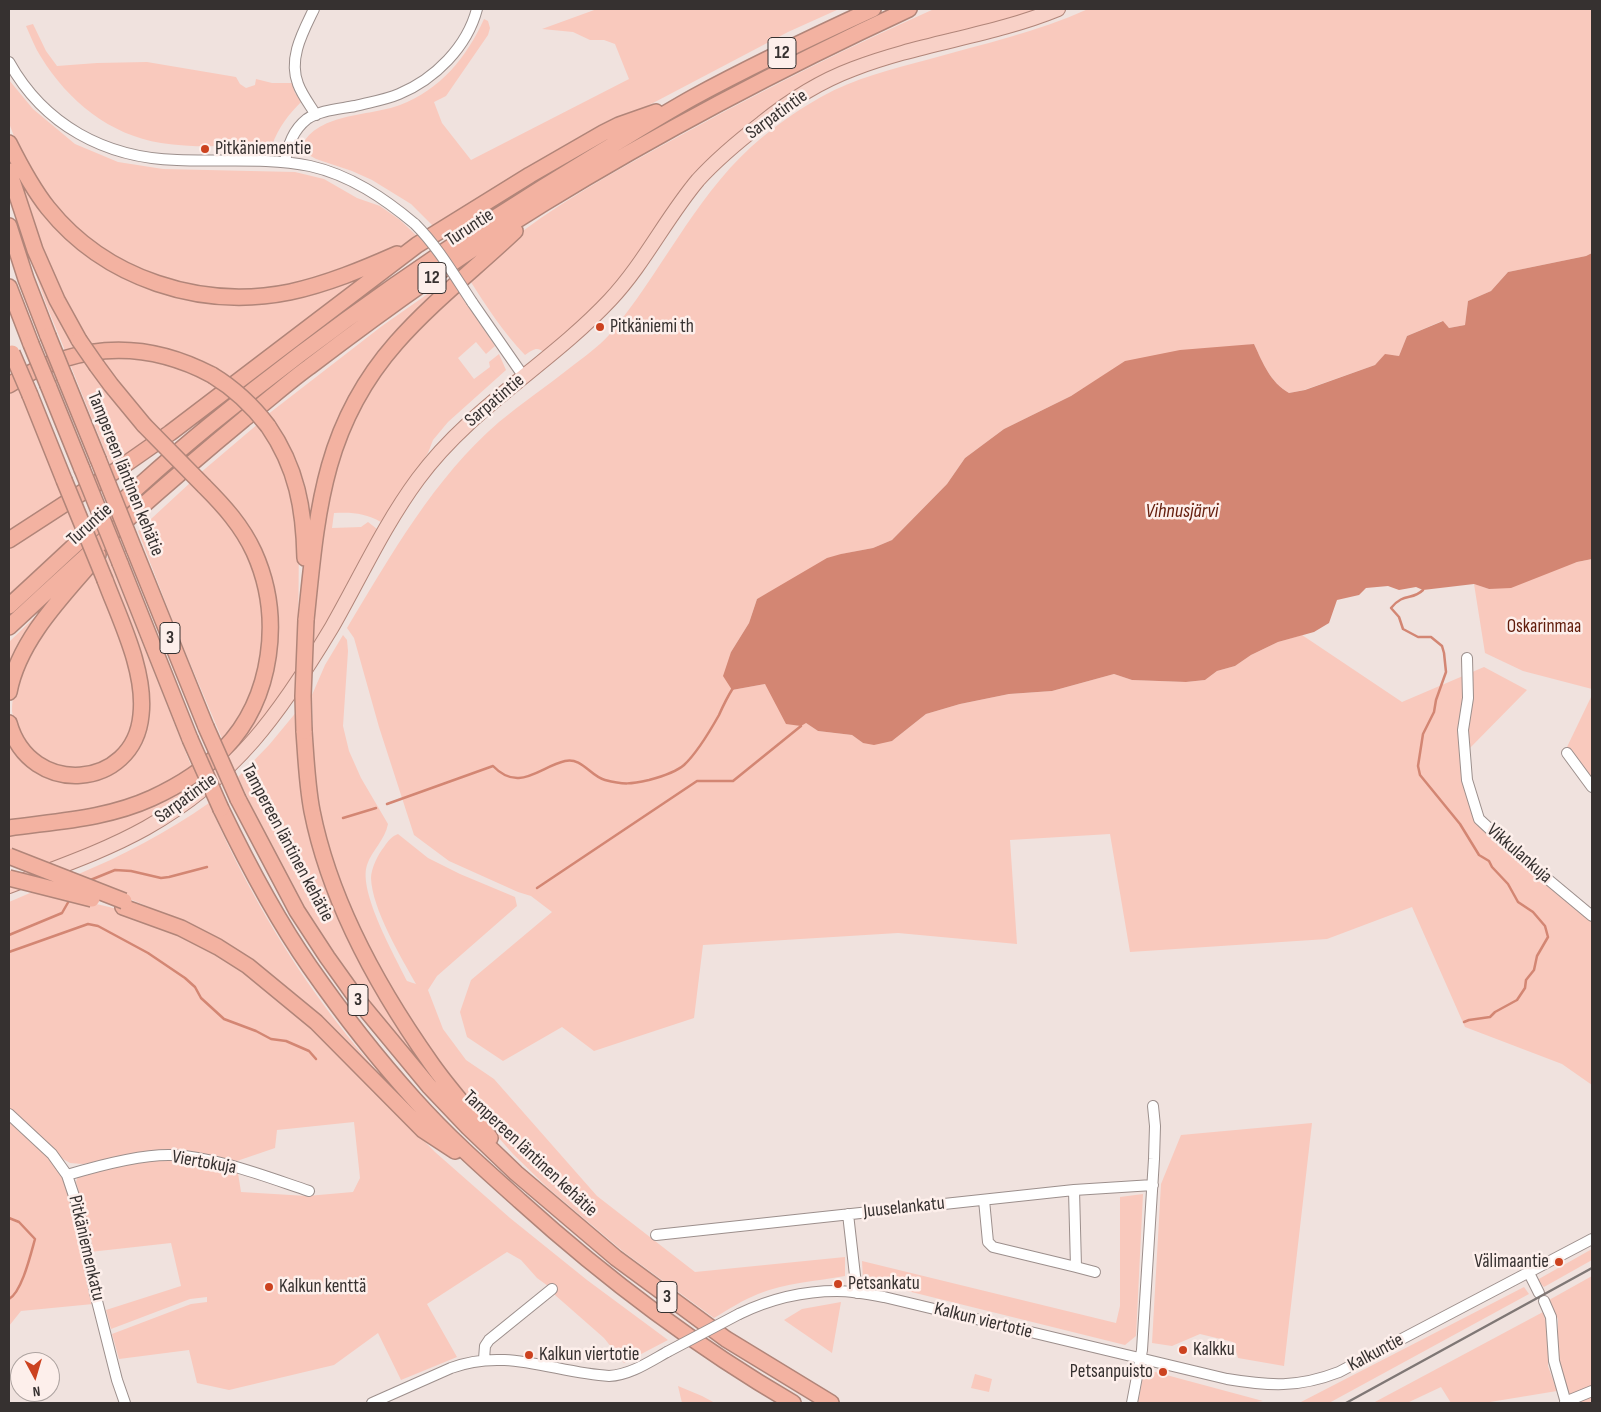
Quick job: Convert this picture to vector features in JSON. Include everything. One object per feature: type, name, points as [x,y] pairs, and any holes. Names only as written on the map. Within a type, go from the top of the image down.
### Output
[{"type":"highway","name":"Turuntie","points":[[9,606],[127,496],[210,425],[296,357],[403,279],[476,229],[692,98],[873,9]]},
{"type":"highway","name":"Turuntie","points":[[9,627],[136,511],[307,368],[457,260],[543,204],[646,142],[842,40],[910,9]]},
{"type":"highway","points":[[9,540],[170,433],[417,245],[530,175],[603,133],[619,125],[692,98]]},
{"type":"highway","points":[[9,142],[23,171],[47,207],[78,238],[96,252],[132,273],[160,285],[182,291],[206,296],[237,298],[291,292],[347,274],[417,245]]},
{"type":"highway","points":[[9,171],[25,223],[47,279],[79,340],[110,386],[144,425],[204,486],[237,523],[246,537],[264,578],[270,610],[271,628],[268,664],[257,696],[246,718],[224,749],[207,764],[178,785],[126,808],[90,818],[9,828]]},
{"type":"highway","points":[[516,1173],[432,1065],[409,1031],[385,992],[350,925],[329,870],[312,812],[306,764],[303,679],[306,620],[323,490],[334,448],[354,403],[365,384],[396,344],[430,309],[543,204]]},
{"type":"highway","name":"Tampereen läntinen kehätie","points":[[9,226],[26,279],[48,336],[206,727],[238,799],[297,912],[357,999],[429,1086],[516,1173],[616,1258],[691,1315],[772,1368],[831,1403]]},
{"type":"highway","name":"Tampereen läntinen kehätie","points":[[9,286],[190,739],[221,810],[263,892],[309,965],[337,1004],[413,1099],[484,1169],[552,1230],[667,1321],[718,1356],[793,1403]]},
{"type":"highway","points":[[9,723],[15,741],[27,757],[57,774],[76,775],[100,770],[116,761],[129,747],[136,736],[141,715],[142,698],[140,681],[126,634],[11,348]]},
{"type":"highway","points":[[9,385],[33,370],[56,360],[104,350],[136,351],[168,356],[198,367],[237,391],[268,426],[285,453],[299,492],[305,537],[304,598],[306,620]]},
{"type":"highway","points":[[9,692],[13,674],[26,645],[53,609],[136,511]]},
{"type":"highway","points":[[9,856],[218,946],[248,966],[316,1022],[423,1130],[484,1169]]},
{"type":"highway","points":[[9,878],[123,904]]},
{"type":"main road","name":"Sarpatintie","points":[[9,886],[89,855],[144,829],[194,796],[238,759],[264,730],[295,686],[331,628],[396,511],[433,458],[479,413],[579,332],[625,284],[696,182],[761,123],[821,84],[850,70],[897,55],[1002,28],[1058,9]]},
{"type":"street","points":[[314,9],[299,42],[295,61],[299,86],[316,115]]},
{"type":"street","points":[[285,162],[288,144],[306,120],[316,115],[384,100],[424,81],[458,48],[471,26],[477,9]]},
{"type":"street","points":[[9,62],[29,92],[56,119],[79,135],[111,150],[152,159],[285,162],[330,172],[354,182],[386,201],[426,234],[524,377]]},
{"type":"street","name":"Vikkulankuja","points":[[1467,658],[1468,698],[1463,730],[1467,780],[1480,819],[1508,846],[1592,916]]},
{"type":"street","points":[[1567,753],[1592,787]]},
{"type":"street","points":[[1132,1403],[1141,1359],[1153,1185],[1155,1134],[1153,1106]]},
{"type":"street","name":"Pitkäniemenkatu","points":[[9,1114],[52,1154],[67,1176],[78,1210],[95,1294],[117,1380],[126,1403]]},
{"type":"street","name":"Viertokuja","points":[[67,1176],[131,1160],[174,1155],[227,1165],[309,1190]]},
{"type":"street","name":"Juuselankatu","points":[[656,1235],[1074,1190],[1153,1185]]},
{"type":"street","points":[[1074,1190],[1076,1267]]},
{"type":"street","points":[[984,1200],[988,1242],[992,1247],[1095,1272]]},
{"type":"street","points":[[848,1214],[857,1293]]},
{"type":"street","name":"Kalkuntie","points":[[1141,1359],[1227,1379],[1265,1385],[1312,1381],[1339,1372],[1592,1239]]},
{"type":"street","points":[[1529,1272],[1551,1317],[1554,1361],[1565,1402],[1592,1391]]},
{"type":"street","points":[[484,1359],[485,1346],[489,1340],[552,1289]]},
{"type":"street","name":"Kalkun viertotie","points":[[372,1403],[463,1363],[484,1359],[528,1362],[604,1376],[616,1376],[636,1368],[760,1304],[800,1294],[838,1291],[884,1296],[1141,1359]]},
{"type":"green space","points":[[597,9],[839,9],[788,32],[596,133],[435,228],[411,204],[372,180],[316,159],[300,150],[307,138],[317,129],[330,122],[400,105],[428,91],[451,71],[469,46],[484,19],[488,21],[490,28],[488,35],[446,96],[434,102],[442,123],[471,160],[629,79],[615,44],[604,40],[590,40],[573,32],[542,29]]},
{"type":"green space","points":[[934,9],[1048,9],[849,67],[704,168],[633,265],[603,301],[545,353],[535,349],[525,355],[488,309],[469,279],[520,233],[606,177],[784,81]]},
{"type":"green space","points":[[1088,9],[1592,9],[1592,253],[1586,256],[1508,272],[1491,291],[1468,301],[1465,325],[1449,328],[1442,321],[1407,336],[1399,356],[1385,355],[1375,365],[1304,390],[1289,393],[1282,389],[1268,372],[1254,344],[1125,362],[1071,396],[1004,429],[965,458],[947,484],[892,540],[873,548],[842,554],[757,599],[749,623],[731,652],[732,690],[765,684],[806,723],[818,731],[852,735],[863,743],[892,741],[926,714],[960,704],[1009,694],[1052,691],[1114,674],[1132,680],[1186,682],[1205,680],[1217,671],[1235,666],[1251,655],[1278,642],[1302,635],[1402,702],[1484,667],[1527,690],[1467,751],[1479,819],[1592,920],[1592,1085],[1562,1064],[1465,1027],[1412,907],[1327,939],[1130,952],[1110,834],[1010,840],[1017,944],[898,933],[703,945],[694,1018],[594,1051],[562,1027],[503,1061],[467,1037],[460,1012],[471,980],[552,912],[531,896],[449,861],[414,835],[379,727],[354,638],[347,628],[415,519],[454,468],[499,422],[586,356],[609,335],[645,288],[712,190],[730,168],[759,140],[802,108],[847,84],[888,70],[1030,31]]},
{"type":"green space","points":[[33,24],[46,51],[57,66],[147,62],[236,77],[240,84],[246,88],[255,85],[256,79],[272,83],[292,83],[295,93],[302,101],[284,121],[272,145],[188,146],[142,139],[108,124],[92,114],[64,88],[35,46],[26,26]]},
{"type":"green space","points":[[9,80],[33,109],[75,144],[118,162],[163,169],[295,172],[324,179],[357,198],[380,206],[400,220],[419,238],[374,259],[330,276],[254,293],[170,282],[130,267],[99,249],[71,225],[45,197],[22,158],[9,123]]},
{"type":"green space","points":[[9,150],[60,229],[189,299],[232,304],[268,302],[392,261],[231,382],[205,365],[91,347],[44,262],[12,172]]},
{"type":"green space","points":[[23,237],[78,350],[66,353],[46,304]]},
{"type":"green space","points":[[449,279],[453,284],[362,383],[313,513],[310,510],[305,485],[296,459],[282,435],[267,415],[382,326]]},
{"type":"green space","points":[[458,290],[495,346],[486,354],[476,342],[458,358],[474,379],[490,367],[489,362],[499,354],[506,370],[448,422],[433,440],[428,453],[381,522],[358,514],[334,513],[332,528],[361,527],[368,522],[377,529],[341,600],[313,646],[320,541],[334,471],[345,437],[360,406],[387,364],[416,331]]},
{"type":"green space","points":[[98,357],[141,357],[199,375],[221,389],[160,436]]},
{"type":"green space","points":[[87,360],[152,442],[112,469],[70,364]]},
{"type":"green space","points":[[20,384],[67,500],[9,536],[9,392]]},
{"type":"green space","points":[[259,423],[284,467],[299,526],[298,673],[268,715],[230,759],[226,750],[253,714],[271,589],[199,474]]},
{"type":"green space","points":[[191,482],[217,508],[253,560],[267,628],[258,678],[238,722],[223,741],[178,635],[138,531]]},
{"type":"green space","points":[[70,509],[80,531],[9,596],[9,549]]},
{"type":"green space","points":[[108,557],[192,768],[159,789],[114,807],[9,822],[9,742],[23,762],[44,776],[72,782],[92,780],[114,771],[148,710],[103,562]]},
{"type":"green space","name":"Oskarinmaa","points":[[1592,559],[1592,689],[1523,671],[1485,653],[1474,584],[1489,589]]},
{"type":"green space","points":[[95,571],[128,659],[136,695],[136,711],[132,732],[123,748],[100,764],[71,771],[42,761],[35,756],[22,737],[15,722],[12,711],[13,701],[21,670],[35,643],[74,593]]},
{"type":"green space","points":[[67,586],[9,674],[9,642]]},
{"type":"green space","points":[[343,635],[347,640],[348,651],[343,726],[349,751],[361,778],[388,824],[367,865],[368,891],[379,924],[407,981],[416,984],[395,947],[376,904],[371,878],[377,858],[392,837],[398,834],[428,858],[460,874],[515,897],[517,906],[437,976],[428,990],[443,1029],[466,1060],[494,1079],[597,1196],[695,1272],[845,1257],[845,1276],[768,1290],[747,1299],[714,1318],[625,1253],[549,1189],[513,1154],[461,1095],[379,974],[333,873],[315,795],[312,695],[325,665]]},
{"type":"green space","points":[[1592,695],[1592,782],[1567,747]]},
{"type":"green space","points":[[298,710],[332,894],[460,1109],[384,1022],[327,944],[286,874],[238,777],[269,745]]},
{"type":"green space","points":[[197,777],[200,785],[152,817],[85,850],[45,866],[9,851],[9,833],[67,827]]},
{"type":"green space","points":[[209,803],[250,888],[298,969],[346,1034],[426,1126],[320,1018],[260,966],[183,922],[74,876],[143,843]]},
{"type":"green space","points":[[37,890],[122,910],[215,950],[283,998],[435,1152],[510,1218],[587,1280],[668,1340],[624,1363],[604,1338],[555,1295],[555,1291],[537,1278],[521,1260],[507,1252],[427,1304],[457,1357],[401,1380],[378,1333],[334,1365],[229,1390],[197,1383],[189,1350],[119,1359],[112,1334],[191,1304],[207,1302],[207,1297],[190,1299],[111,1329],[106,1310],[181,1286],[171,1243],[90,1252],[76,1182],[78,1176],[133,1163],[172,1159],[200,1163],[238,1173],[241,1192],[307,1196],[353,1192],[360,1178],[354,1122],[277,1130],[275,1148],[234,1162],[147,1153],[83,1164],[70,1163],[63,1159],[9,1109],[9,902]]},
{"type":"green space","points":[[9,1122],[51,1159],[64,1179],[74,1205],[93,1304],[21,1311],[9,1326]]},
{"type":"green space","points":[[1312,1123],[1284,1366],[1238,1358],[1233,1342],[1200,1334],[1172,1346],[1152,1343],[1161,1184],[1181,1135]]},
{"type":"green space","points":[[1143,1194],[1136,1336],[1125,1345],[863,1280],[862,1261],[1116,1323],[1120,1306],[1120,1197]]},
{"type":"green space","points":[[1592,1249],[1592,1260],[1544,1287],[1537,1280]]},
{"type":"green space","points":[[1592,1276],[1592,1403],[1571,1403],[1558,1364],[1558,1319],[1549,1300]]},
{"type":"green space","points":[[1524,1287],[1529,1294],[1329,1403],[1299,1403]]},
{"type":"green space","points":[[841,1302],[832,1353],[784,1320],[802,1309]]},
{"type":"green space","points":[[1543,1312],[1549,1333],[1548,1366],[1557,1391],[1484,1403],[1451,1403],[1441,1387],[1407,1403],[1373,1403]]},
{"type":"green space","points":[[1144,1369],[1263,1401],[1250,1403],[1138,1403]]},
{"type":"green space","points":[[975,1374],[992,1379],[989,1392],[971,1388]]},
{"type":"green space","points":[[678,1386],[702,1396],[715,1403],[682,1403]]},
{"type":"water","name":"Vihnusjärvi","points":[[1592,253],[1592,559],[1577,562],[1511,588],[1489,589],[1474,584],[1423,590],[1416,587],[1399,590],[1388,586],[1366,588],[1359,595],[1337,600],[1329,623],[1314,632],[1278,642],[1251,655],[1235,666],[1217,671],[1205,680],[1186,682],[1132,680],[1114,674],[1052,691],[1009,694],[960,704],[926,714],[892,741],[874,745],[863,743],[852,735],[818,731],[806,723],[801,726],[786,724],[765,684],[732,690],[723,676],[731,652],[749,623],[757,599],[827,558],[873,548],[892,540],[947,484],[965,458],[1004,429],[1071,396],[1125,361],[1180,350],[1254,344],[1268,372],[1282,389],[1289,393],[1305,390],[1375,365],[1385,354],[1399,356],[1407,336],[1443,321],[1449,328],[1465,325],[1468,301],[1491,291],[1508,272],[1586,256]]},
{"type":"waterway","points":[[1423,590],[1400,600],[1391,608],[1399,617],[1403,629],[1418,637],[1431,637],[1442,646],[1444,653],[1446,672],[1436,700],[1434,712],[1423,734],[1418,766],[1420,775],[1460,824],[1479,855],[1489,861],[1492,867],[1508,884],[1518,902],[1533,912],[1545,926],[1548,937],[1537,956],[1534,970],[1526,980],[1525,988],[1517,1000],[1495,1012],[1490,1017],[1464,1022]]},
{"type":"waterway","points":[[387,804],[493,766],[502,774],[520,778],[565,761],[581,764],[600,778],[617,783],[637,782],[663,776],[681,768],[694,754],[712,728],[733,688]]},
{"type":"waterway","points":[[537,888],[697,781],[733,781],[801,726]]},
{"type":"waterway","points":[[343,818],[376,808]]},
{"type":"waterway","points":[[88,881],[115,870],[131,871],[161,878],[207,867]]},
{"type":"waterway","points":[[9,935],[62,913],[70,899]]},
{"type":"waterway","points":[[9,952],[88,924],[98,926],[148,953],[185,978],[195,987],[201,998],[224,1019],[271,1039],[286,1041],[309,1051],[316,1059]]},
{"type":"waterway","points":[[9,1218],[19,1222],[35,1239],[22,1281],[14,1295],[9,1299]]},
{"type":"railway","points":[[1346,1403],[1592,1268]]},
{"type":"place","name":"Pitkäniementie","points":[[205,149]]},
{"type":"place","name":"Pitkäniemi th","points":[[600,327]]},
{"type":"place","name":"Välimaantie","points":[[1559,1262]]},
{"type":"place","name":"Petsankatu","points":[[838,1284]]},
{"type":"place","name":"Kalkun kenttä","points":[[269,1287]]},
{"type":"place","name":"Kalkku","points":[[1183,1350]]},
{"type":"place","name":"Kalkun viertotie","points":[[529,1355]]},
{"type":"place","name":"Petsanpuisto","points":[[1163,1372]]}]
